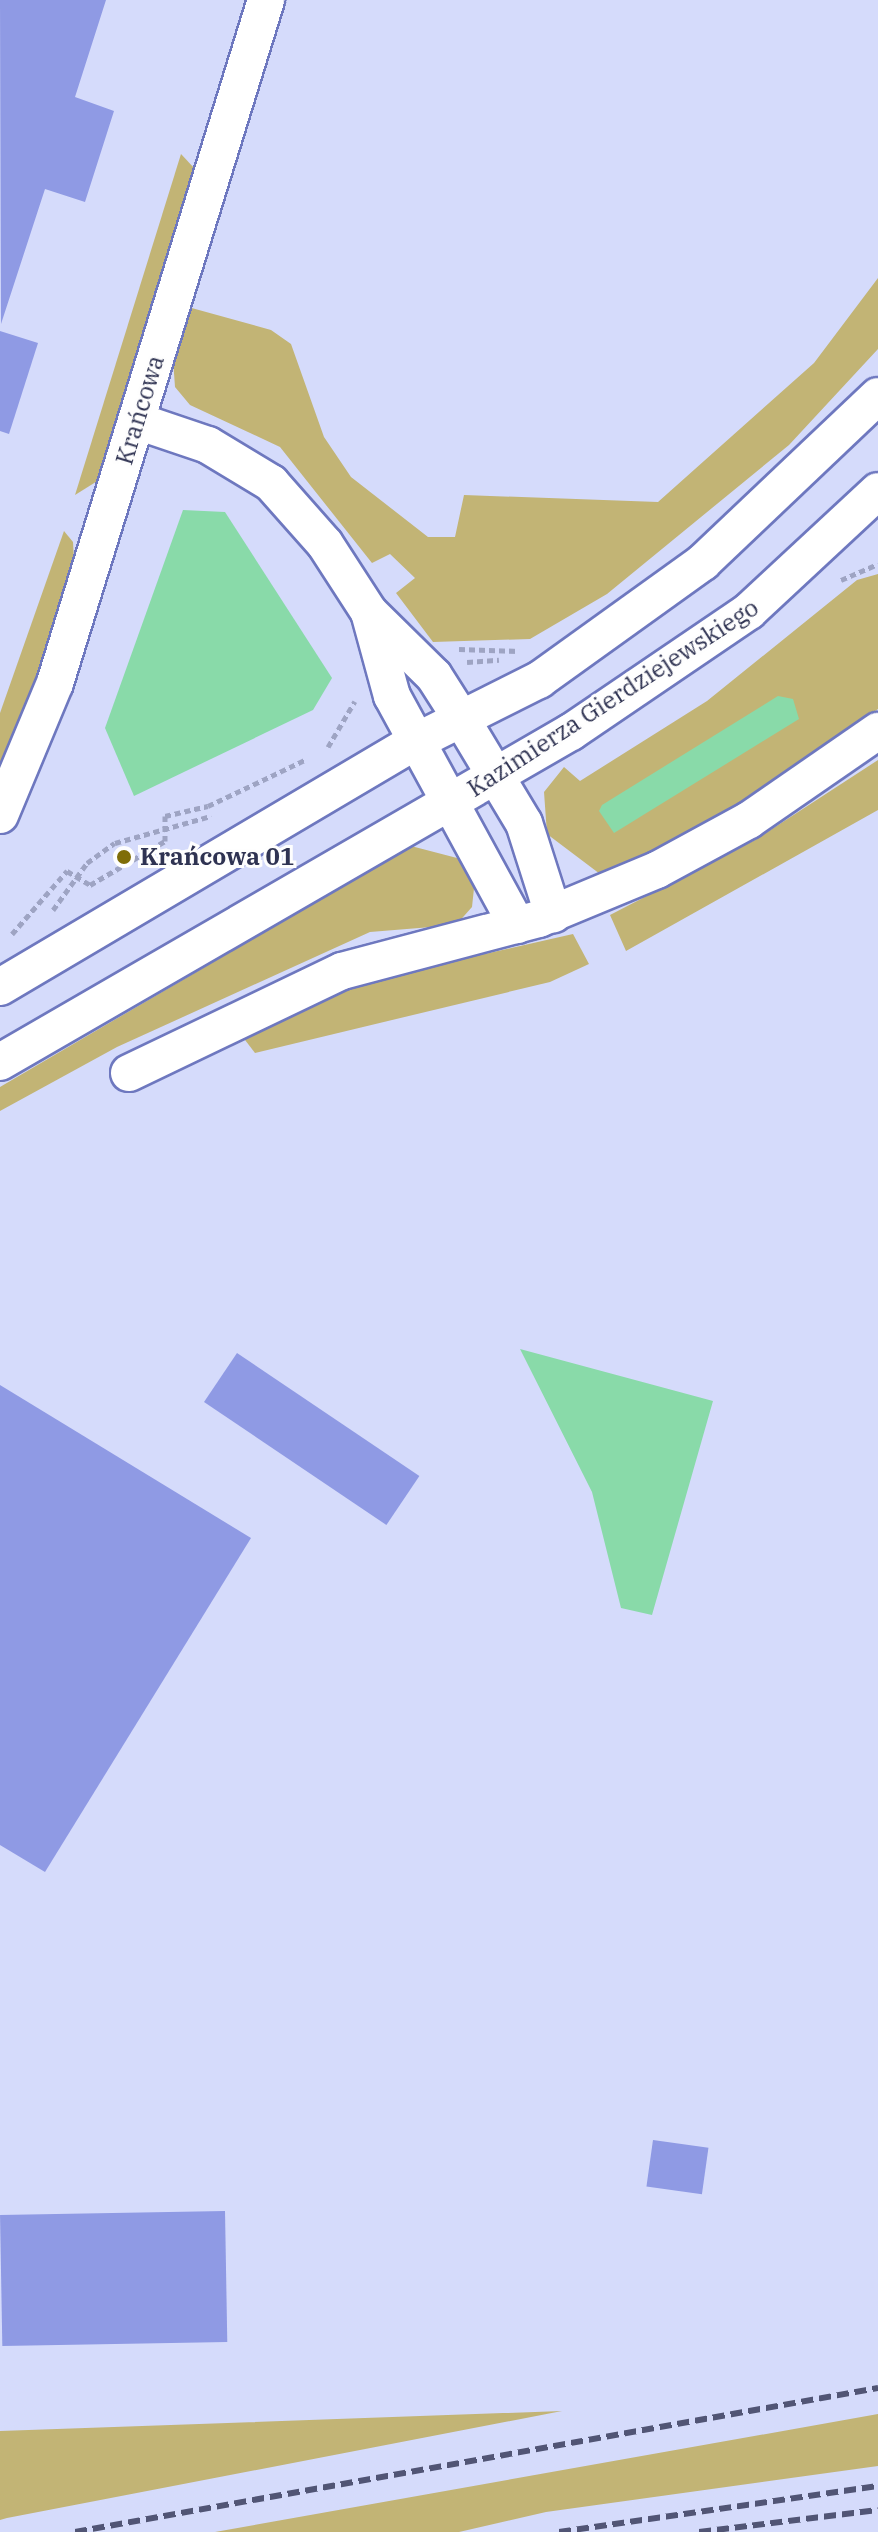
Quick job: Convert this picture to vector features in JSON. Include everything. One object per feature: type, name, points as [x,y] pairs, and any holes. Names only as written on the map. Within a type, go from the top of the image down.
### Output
[{"type":"street","name":"Krańcowa","points":[[0,815],[55,683],[266,0]]},
{"type":"street","points":[[0,987],[415,742],[539,680],[703,562],[878,396]]},
{"type":"street","points":[[137,421],[208,445],[271,483],[325,544],[369,612],[434,676],[497,776],[528,833],[553,914]]},
{"type":"street","name":"Kazimierza Gierdziejewskiego","points":[[0,1062],[497,776],[749,611],[878,491]]},
{"type":"street","points":[[369,612],[377,658],[415,742],[517,925]]},
{"type":"street","points":[[129,1073],[342,971],[553,914],[749,820],[878,731]]},
{"type":"path","points":[[450,651],[495,645],[523,654]]},
{"type":"path","points":[[450,670],[478,658],[507,665]]},
{"type":"path","points":[[0,942],[34,915],[67,871],[90,885],[165,841],[165,816],[208,806],[324,749],[340,735],[358,694]]},
{"type":"path","points":[[49,915],[76,876],[115,843],[238,805]]},
{"type":"path","points":[[12,947],[24,939]]},
{"type":"shaded area","points":[[181,154],[195,169],[108,455],[99,480],[75,495]]},
{"type":"shaded area","points":[[878,278],[878,349],[789,445],[607,594],[530,639],[433,642],[396,593],[415,578],[390,554],[372,563],[280,447],[190,405],[175,387],[173,359],[188,307],[271,330],[291,344],[324,437],[351,477],[428,537],[455,537],[464,495],[658,502],[814,363]]},
{"type":"shaded area","points":[[183,510],[225,512],[332,678],[313,710],[134,796],[105,728]]},
{"type":"shaded area","points":[[64,531],[73,542],[74,560],[42,667],[0,763],[0,713]]},
{"type":"shaded area","points":[[878,574],[878,709],[720,817],[623,867],[600,874],[547,834],[544,792],[564,767],[580,781],[707,701],[857,580]]},
{"type":"shaded area","points":[[778,696],[793,699],[799,719],[614,833],[599,811],[602,805]]},
{"type":"shaded area","points":[[878,760],[878,810],[626,951],[610,915],[755,840]]},
{"type":"shaded area","points":[[411,846],[457,858],[475,879],[472,907],[456,925],[370,932],[117,1047],[0,1111],[0,1087]]},
{"type":"shaded area","points":[[573,934],[589,964],[550,982],[255,1053],[242,1036],[348,985]]},
{"type":"shaded area","points":[[520,1349],[713,1401],[652,1615],[621,1608],[592,1492]]},
{"type":"shaded area","points":[[562,2411],[7,2518],[0,2520],[0,2431]]},
{"type":"shaded area","points":[[878,2414],[878,2466],[546,2512],[459,2532],[215,2532]]},
{"type":"building","points":[[0,0],[106,0],[75,97],[114,111],[85,202],[45,189],[1,324]]},
{"type":"building","points":[[0,331],[38,343],[9,434],[0,431]]},
{"type":"building","points":[[237,1353],[419,1476],[386,1525],[204,1402]]},
{"type":"building","points":[[0,1385],[251,1538],[45,1872],[0,1845]]},
{"type":"building","points":[[653,2140],[708,2148],[702,2194],[646,2187]]},
{"type":"building","points":[[225,2211],[227,2342],[2,2346],[0,2215]]},
{"type":"railway","points":[[75,2532],[878,2388]]},
{"type":"railway","points":[[559,2532],[878,2486]]},
{"type":"railway","points":[[699,2532],[878,2510]]},
{"type":"place","name":"Krańcowa 01","points":[[124,857]]}]
